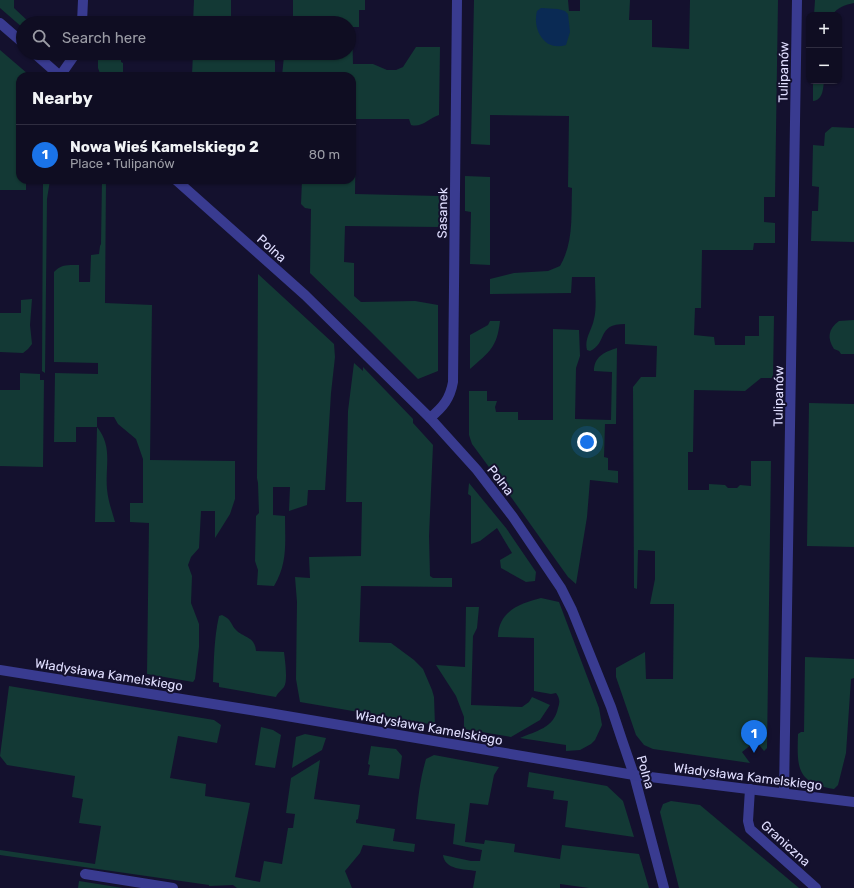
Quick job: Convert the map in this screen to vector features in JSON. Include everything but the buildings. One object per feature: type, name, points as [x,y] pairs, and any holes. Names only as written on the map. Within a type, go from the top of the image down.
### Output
[{"type":"street","points":[[82,16],[83,0]]},
{"type":"street","name":"Sasanek","points":[[430,418],[441,409],[449,398],[452,392],[453,382],[457,0]]},
{"type":"street","name":"Tulipanów","points":[[784,793],[798,0]]},
{"type":"street","points":[[0,23],[16,37]]},
{"type":"street","points":[[42,60],[55,72]]},
{"type":"street","points":[[63,72],[71,60]]},
{"type":"street","name":"Polna","points":[[180,184],[305,295],[430,418],[498,495],[561,588],[572,610],[611,707],[634,775],[664,888]]},
{"type":"street","name":"Władysława Kamelskiego","points":[[0,670],[255,711],[634,775],[854,802]]},
{"type":"street","name":"Graniczna","points":[[750,789],[748,821],[750,829],[816,888]]},
{"type":"street","points":[[85,874],[173,888]]},
{"type":"green space","points":[[0,0],[14,0],[14,8],[23,16],[16,16],[16,22],[0,8]]},
{"type":"green space","points":[[194,0],[231,0],[231,16],[193,16]]},
{"type":"green space","points":[[293,0],[365,0],[365,10],[359,10],[359,27],[356,27],[356,16],[293,16]]},
{"type":"green space","points":[[474,0],[568,0],[569,11],[580,11],[580,0],[630,0],[629,20],[652,20],[652,47],[689,49],[690,0],[778,0],[775,197],[764,197],[764,222],[775,223],[775,243],[754,243],[753,250],[702,250],[701,308],[695,308],[694,335],[714,337],[715,345],[745,345],[745,336],[759,336],[759,316],[774,316],[773,378],[761,378],[745,391],[694,390],[693,452],[688,452],[688,490],[709,490],[709,484],[725,485],[728,488],[737,488],[740,485],[751,486],[751,461],[771,461],[767,748],[764,751],[756,741],[742,752],[750,763],[653,749],[644,745],[636,735],[616,677],[616,668],[645,652],[646,679],[673,679],[674,604],[650,604],[655,579],[655,551],[638,550],[637,589],[634,588],[633,387],[641,377],[656,377],[657,346],[625,344],[625,324],[610,327],[603,334],[595,348],[590,351],[587,350],[587,338],[595,315],[595,277],[572,277],[571,293],[490,294],[490,279],[514,273],[548,271],[560,266],[564,257],[568,247],[571,228],[572,188],[568,187],[569,116],[490,115],[490,145],[471,144]]},
{"type":"green space","points":[[815,0],[854,0],[854,3],[842,7],[835,12],[814,12]]},
{"type":"green space","points":[[416,47],[440,47],[439,115],[415,126],[411,125],[409,119],[356,119],[356,72],[282,72],[284,60],[353,60],[353,64],[373,64],[387,70],[396,70],[403,67]]},
{"type":"green space","points":[[0,50],[26,72],[16,72],[16,184],[26,184],[26,190],[0,190]]},
{"type":"green space","points":[[98,60],[121,60],[123,63],[123,72],[100,72]]},
{"type":"green space","points":[[193,60],[275,60],[275,62],[275,72],[192,72]]},
{"type":"green space","points":[[813,84],[824,84],[821,96],[819,99],[813,101]]},
{"type":"green space","points":[[832,127],[854,128],[854,242],[811,241],[812,211],[818,211],[819,187],[812,186],[813,145],[824,146],[825,133]]},
{"type":"green space","points":[[465,176],[490,177],[490,265],[470,264],[471,212],[465,211]]},
{"type":"green space","points":[[43,184],[49,184],[47,199],[45,373],[42,371]]},
{"type":"green space","points":[[102,184],[106,184],[105,303],[152,305],[150,460],[235,461],[235,499],[230,514],[215,538],[215,511],[201,511],[199,548],[191,557],[188,565],[192,576],[191,603],[199,624],[199,647],[195,679],[193,682],[147,674],[149,523],[130,522],[130,503],[143,503],[143,459],[136,439],[118,424],[114,417],[97,417],[97,427],[76,427],[76,442],[54,442],[55,373],[98,374],[98,363],[54,362],[54,272],[62,266],[79,265],[79,282],[90,282],[91,255],[99,254],[101,244]]},
{"type":"green space","points":[[302,184],[355,184],[355,194],[439,196],[439,227],[345,226],[344,262],[354,263],[354,296],[361,302],[415,301],[438,305],[438,371],[418,379],[310,273],[311,209],[305,208],[301,204]]},
{"type":"green space","points":[[258,274],[334,344],[335,357],[331,393],[325,490],[308,490],[307,505],[289,511],[290,487],[273,487],[273,515],[285,516],[284,561],[274,586],[257,585],[258,570],[255,561],[256,516],[259,513],[257,478]]},
{"type":"green space","points":[[32,299],[30,325],[32,344],[23,353],[0,352],[0,313],[21,313],[21,300]]},
{"type":"green space","points":[[854,320],[854,354],[841,354],[839,351],[834,349],[830,341],[831,330],[839,321]]},
{"type":"green space","points":[[490,321],[500,321],[497,338],[491,349],[470,369],[470,335],[488,325]]},
{"type":"green space","points":[[553,329],[579,330],[580,356],[576,368],[575,419],[611,420],[612,372],[594,371],[594,366],[601,356],[608,351],[617,348],[616,424],[605,424],[604,457],[608,458],[608,470],[618,471],[618,483],[590,480],[587,517],[576,584],[568,577],[472,444],[469,435],[469,391],[487,391],[487,401],[497,401],[495,407],[496,412],[518,412],[518,420],[553,420]]},
{"type":"green space","points":[[354,363],[363,371],[363,367],[413,419],[413,423],[433,445],[429,536],[430,576],[433,578],[452,578],[452,587],[361,586],[359,642],[391,643],[414,660],[423,669],[434,697],[435,725],[300,702],[296,679],[297,602],[295,577],[310,578],[309,557],[361,556],[362,502],[346,502],[348,411]]},
{"type":"green space","points":[[20,373],[40,374],[40,380],[44,380],[43,467],[0,466],[0,390],[20,390]]},
{"type":"green space","points":[[809,403],[854,404],[854,547],[807,546]]},
{"type":"green space","points":[[97,427],[102,434],[107,449],[107,489],[115,522],[95,522]]},
{"type":"green space","points":[[469,483],[506,528],[536,572],[535,581],[526,582],[501,568],[500,560],[512,553],[497,528],[480,541],[471,544],[471,496],[468,494]]},
{"type":"green space","points":[[541,598],[559,602],[599,708],[602,725],[595,740],[580,750],[566,751],[566,745],[520,738],[544,728],[553,720],[556,715],[559,699],[556,693],[551,694],[534,691],[534,638],[498,637],[499,628],[506,615],[512,610]]},
{"type":"green space","points":[[466,607],[479,607],[477,628],[473,636],[471,705],[522,707],[529,702],[532,697],[550,705],[540,720],[511,737],[464,729],[464,717],[456,696],[436,665],[465,667]]},
{"type":"green space","points":[[222,615],[230,621],[237,631],[252,640],[256,651],[284,652],[286,680],[284,687],[276,697],[219,687],[219,683],[213,682],[216,632],[219,616]]},
{"type":"green space","points":[[805,657],[854,659],[854,678],[851,679],[846,753],[838,785],[834,789],[812,783],[801,772],[799,764],[798,734],[804,732]]},
{"type":"green space","points":[[9,686],[214,720],[221,725],[217,743],[178,736],[170,778],[206,784],[205,796],[250,803],[235,877],[260,882],[264,861],[282,864],[288,828],[293,828],[295,814],[286,813],[291,778],[320,760],[314,799],[360,805],[356,823],[395,829],[393,841],[415,844],[414,852],[363,845],[360,853],[345,871],[352,888],[237,888],[233,885],[209,886],[0,855],[0,850],[95,864],[101,826],[79,823],[83,799],[72,797],[75,776],[7,765],[0,756]]},
{"type":"green space","points":[[261,727],[273,730],[281,735],[275,768],[255,765]]},
{"type":"green space","points":[[305,734],[326,738],[322,750],[292,768],[296,737]]},
{"type":"green space","points":[[371,746],[396,749],[402,756],[399,779],[368,775]]},
{"type":"green space","points":[[434,755],[499,767],[494,775],[488,805],[470,803],[465,842],[484,844],[485,840],[515,844],[514,852],[560,859],[562,845],[639,854],[649,888],[589,888],[560,884],[560,888],[473,888],[476,871],[451,866],[444,860],[443,855],[471,861],[480,861],[482,850],[453,844],[455,824],[416,819],[418,796],[424,766],[426,759]]},
{"type":"green space","points":[[529,772],[607,786],[623,801],[634,837],[565,827],[568,801],[553,799],[554,791],[527,787]]},
{"type":"green space","points":[[671,801],[700,805],[799,888],[679,888],[660,812],[663,804]]},
{"type":"green space","points":[[79,881],[123,888],[78,888]]},
{"type":"water","points":[[541,8],[558,9],[565,11],[568,14],[570,32],[566,45],[552,45],[542,38],[536,25],[537,11]]},
{"type":"place","name":"Nowa Wieś Kamelskiego 2","points":[[754,753]]}]
